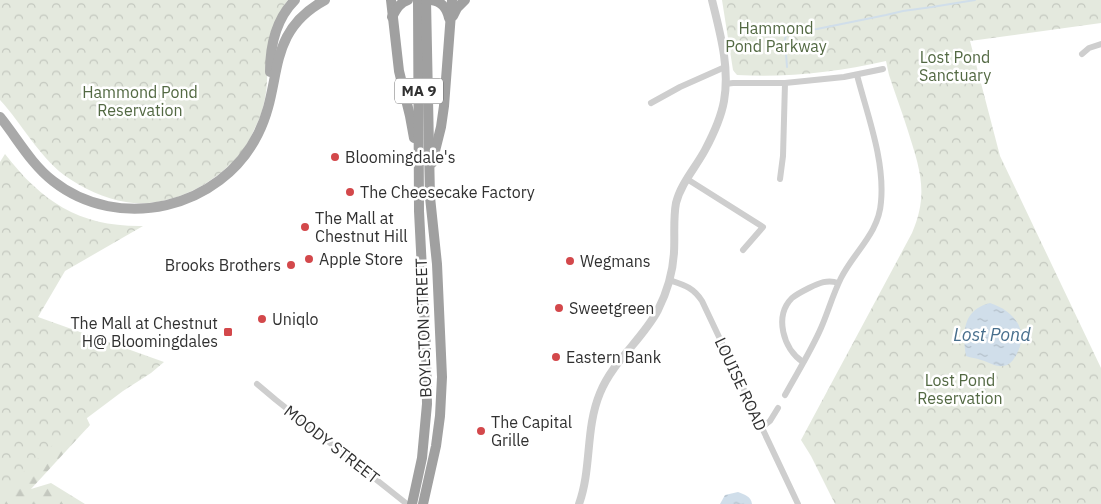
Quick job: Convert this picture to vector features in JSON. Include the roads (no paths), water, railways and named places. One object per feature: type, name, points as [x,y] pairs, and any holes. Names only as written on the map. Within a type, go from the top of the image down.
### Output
[{"type":"highway","points":[[382,0],[392,15]]},
{"type":"highway","points":[[391,0],[399,71],[424,178]]},
{"type":"highway","points":[[392,15],[403,2],[408,0]]},
{"type":"highway","points":[[424,178],[444,114],[452,0]]},
{"type":"highway","points":[[450,24],[456,8],[464,0]]},
{"type":"highway","points":[[424,1],[439,2],[446,9],[450,24]]},
{"type":"highway","name":"BOYLSTON STREET","points":[[412,504],[422,458],[427,404],[419,226],[424,178],[424,1]]},
{"type":"highway","name":"BOYLSTON STREET","points":[[423,504],[438,434],[442,378],[436,264],[430,208],[424,178]]},
{"type":"main road","points":[[271,95],[270,60],[273,40],[282,18],[295,0]]},
{"type":"main road","points":[[0,117],[38,167],[65,190],[82,198],[106,206],[125,209],[147,209],[187,199],[207,190],[224,178],[240,162],[252,145],[262,126],[271,95],[279,54],[288,35],[304,14],[325,0]]},
{"type":"street","points":[[579,504],[586,476],[592,422],[600,393],[608,376],[653,318],[662,302],[669,280],[674,253],[674,222],[679,194],[707,146],[717,124],[724,101],[725,67],[722,41],[712,0]]},
{"type":"street","points":[[1082,54],[1089,48],[1101,44]]},
{"type":"street","points":[[651,103],[680,87],[725,67]]},
{"type":"street","points":[[725,84],[785,84],[883,70]]},
{"type":"street","points":[[785,395],[821,328],[838,283],[870,234],[878,217],[881,200],[881,178],[877,153],[857,75]]},
{"type":"street","points":[[780,179],[783,156],[785,84]]},
{"type":"street","points":[[686,180],[763,227],[743,250]]},
{"type":"street","name":"LOUISE ROAD","points":[[669,280],[689,287],[702,301],[798,504]]},
{"type":"street","points":[[803,362],[791,350],[784,335],[782,326],[784,311],[793,297],[800,293],[824,282],[838,283]]},
{"type":"street","name":"MOODY STREET","points":[[257,384],[407,504]]},
{"type":"street","points":[[761,428],[770,421],[778,408]]},
{"type":"water","name":"Lost Pond","points":[[990,303],[1007,311],[1018,324],[1021,331],[1020,348],[1013,360],[1005,366],[997,366],[966,356],[964,339],[966,323],[974,311]]},
{"type":"water","points":[[738,492],[749,497],[752,504],[720,504],[725,495]]},
{"type":"waterway","points":[[787,67],[785,40],[786,34],[790,31],[817,29],[903,11],[975,0]]},
{"type":"place","name":"Bloomingdale's","points":[[335,157]]},
{"type":"place","name":"The Cheesecake Factory","points":[[350,192]]},
{"type":"place","name":"The Mall at Chestnut Hill","points":[[305,227]]},
{"type":"place","name":"Apple Store","points":[[309,259]]},
{"type":"place","name":"Wegmans","points":[[570,261]]},
{"type":"place","name":"Brooks Brothers","points":[[291,265]]},
{"type":"place","name":"Sweetgreen","points":[[559,308]]},
{"type":"place","name":"Uniqlo","points":[[262,319]]},
{"type":"place","name":"The Mall at Chestnut H@ Bloomingdales","points":[[228,332]]},
{"type":"place","name":"Eastern Bank","points":[[556,357]]},
{"type":"place","name":"The Capital Grille","points":[[481,431]]},
{"type":"park label","name":"Hammond Pond Parkway","points":[[776,37]]},
{"type":"park label","name":"Lost Pond Sanctuary","points":[[955,66]]},
{"type":"park label","name":"Hammond Pond Reservation","points":[[140,101]]},
{"type":"park label","name":"Lost Pond Reservation","points":[[960,389]]}]
